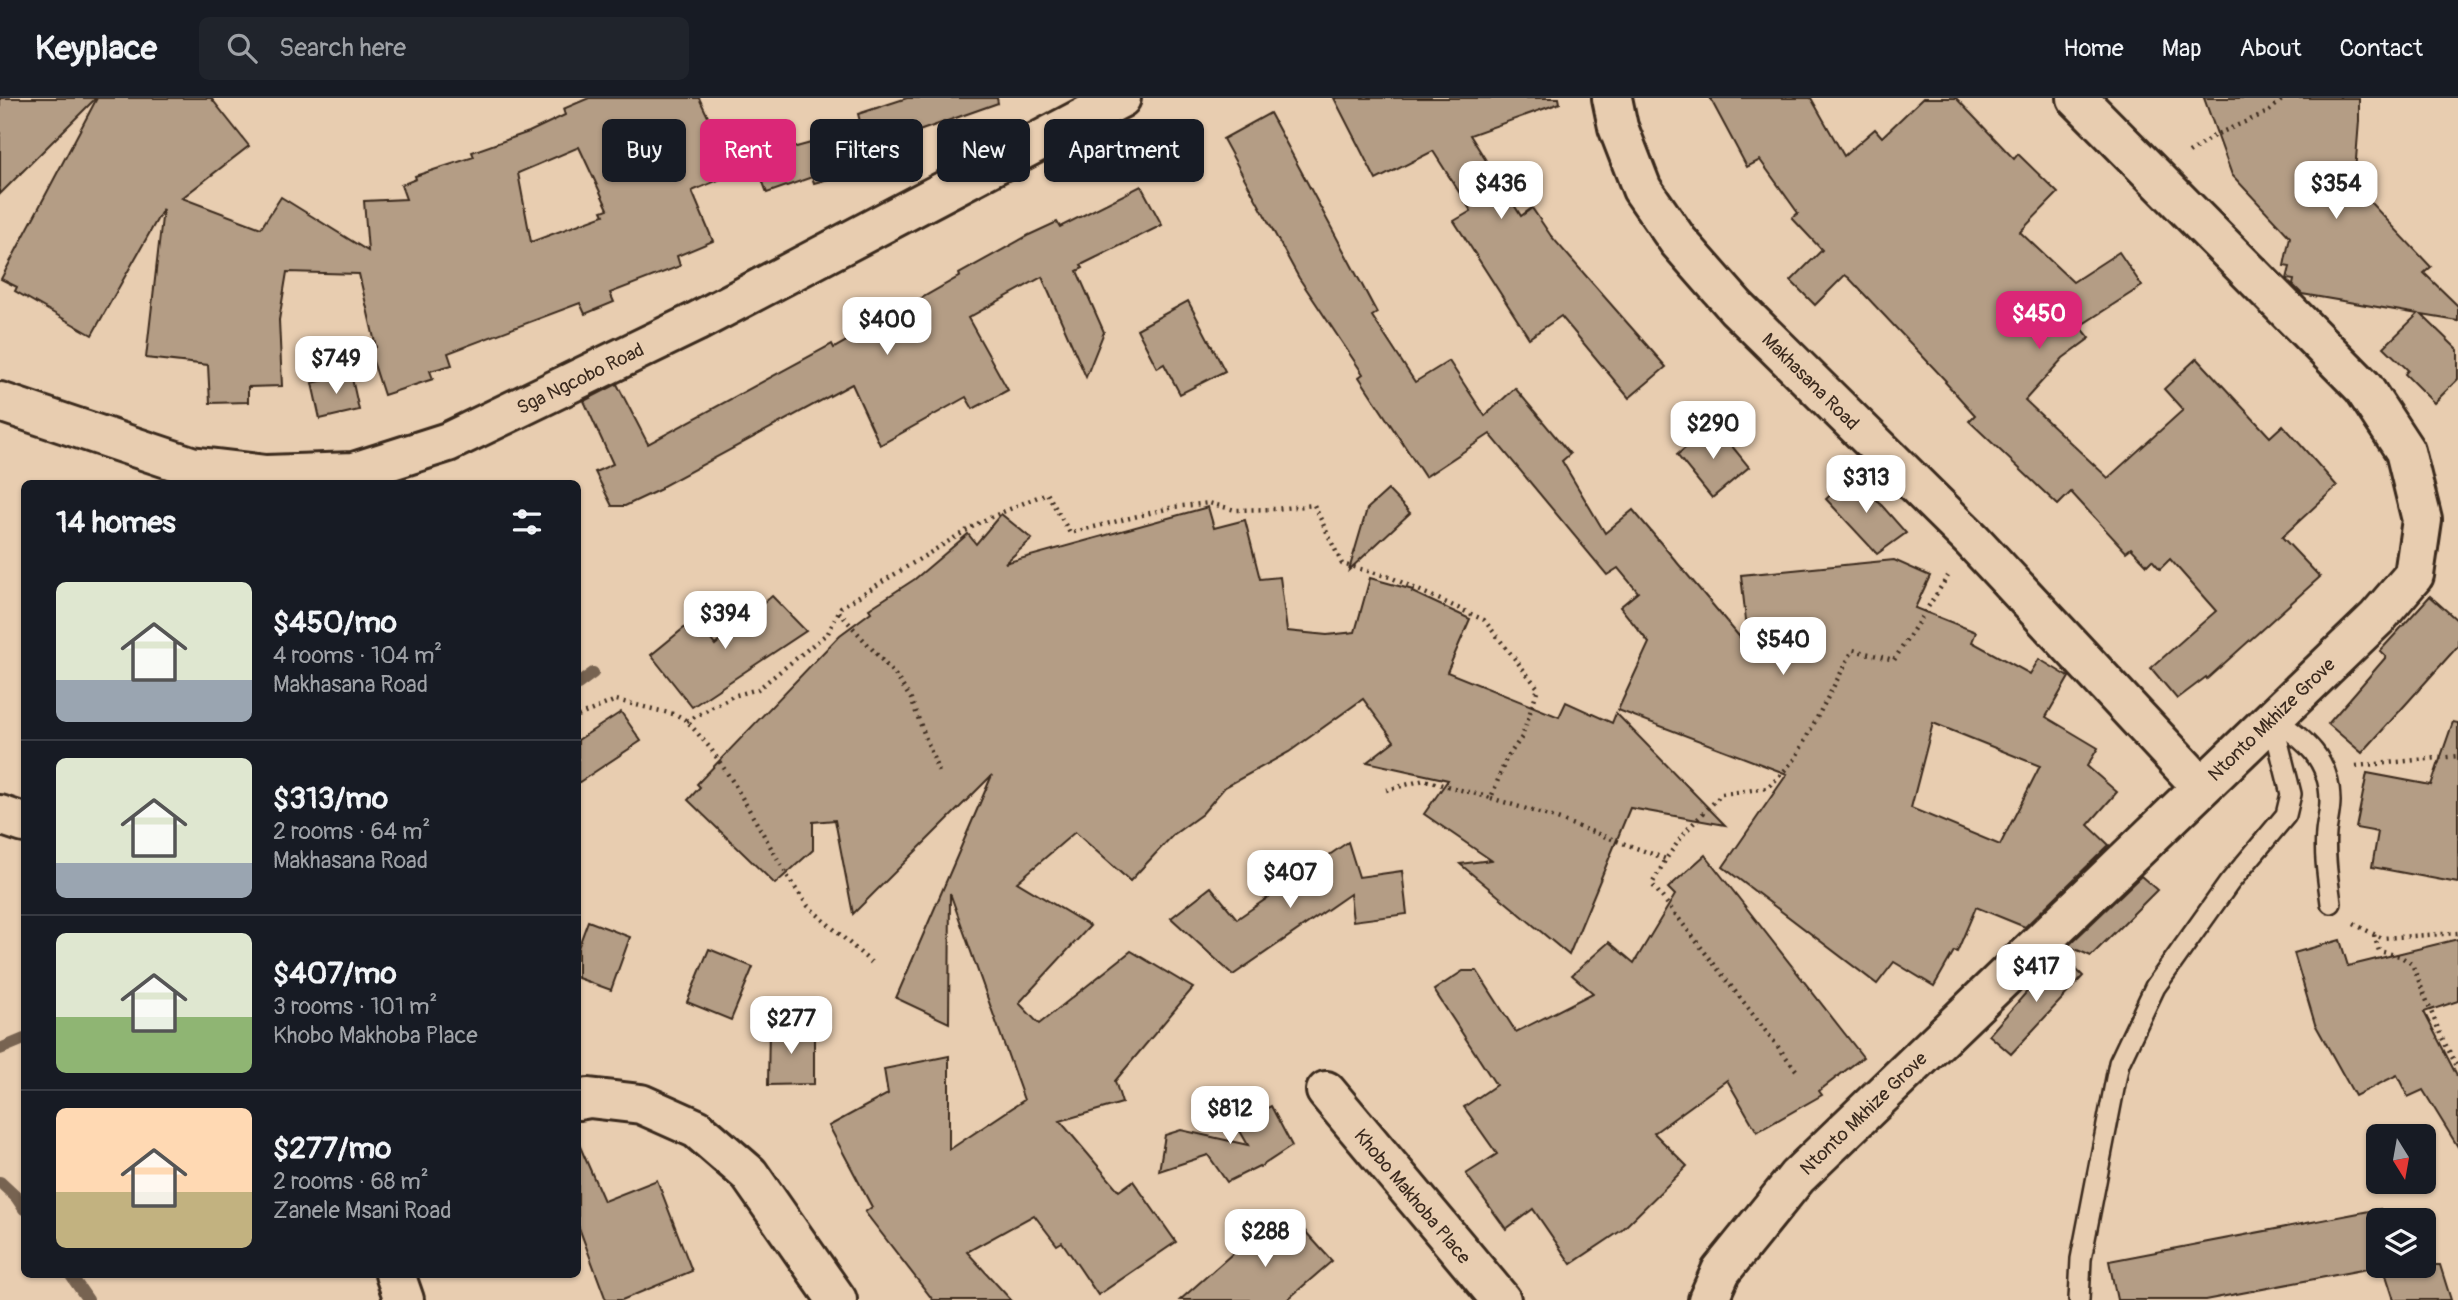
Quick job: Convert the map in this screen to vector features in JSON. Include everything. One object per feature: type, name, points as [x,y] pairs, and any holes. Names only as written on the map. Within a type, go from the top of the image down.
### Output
[{"type":"street","name":"Sga Ngcobo Road","points":[[0,402],[191,466],[266,475],[354,472],[448,442],[671,334],[1121,98]]},
{"type":"street","name":"Makhasana Road","points":[[1612,98],[1618,127],[1642,189],[1678,240],[1736,307],[1972,540],[2201,786]]},
{"type":"street","name":"Ntonto Mkhize Grove","points":[[1708,1300],[1721,1270],[1797,1177],[2377,618],[2414,575],[2422,520],[2404,451],[2362,387],[2077,98]]},
{"type":"street","points":[[0,815],[21,822]]},
{"type":"street","name":"Khobo Makhoba Place","points":[[1325,1091],[1501,1300]]},
{"type":"street","points":[[581,1099],[642,1104],[697,1129],[749,1174],[837,1300]]},
{"type":"street","points":[[396,1278],[404,1300]]},
{"type":"lane","points":[[2272,718],[2300,736],[2318,757],[2329,779],[2326,855],[2331,903]]},
{"type":"lane","points":[[2079,1300],[2081,1259],[2119,1063],[2155,988],[2229,883],[2286,815],[2291,794],[2272,718]]},
{"type":"path","points":[[2158,180],[2215,135],[2268,112],[2284,98]]},
{"type":"path","points":[[687,721],[733,696],[758,689],[828,633],[841,607],[982,521],[1047,493],[1070,533],[1174,508],[1209,503],[1235,510],[1314,505],[1342,564],[1390,578],[1484,621],[1538,688],[1521,737],[1506,759],[1491,798]]},
{"type":"path","points":[[1796,1070],[1653,884],[1685,832],[1722,794],[1768,788],[1795,759],[1853,650],[1894,660],[1972,540]]},
{"type":"path","points":[[839,612],[896,676],[911,699],[939,773]]},
{"type":"path","points":[[581,715],[616,700],[677,715],[687,721],[711,749],[733,782],[791,882],[808,906],[873,965]]},
{"type":"path","points":[[2324,769],[2458,756]]},
{"type":"path","points":[[1383,791],[1424,780],[1552,817],[1666,859]]},
{"type":"path","points":[[2331,903],[2346,917],[2382,939],[2458,933]]},
{"type":"path","points":[[2374,935],[2379,951],[2400,956],[2412,964],[2441,1036],[2458,1068]]},
{"type":"building","points":[[0,98],[96,98],[0,194]]},
{"type":"building","points":[[97,98],[211,98],[249,146],[182,198],[261,228],[281,197],[368,251],[364,201],[406,199],[401,185],[416,179],[415,176],[474,157],[472,152],[529,132],[565,115],[563,109],[589,98],[699,98],[709,119],[700,119],[700,182],[714,182],[692,191],[713,241],[677,256],[680,266],[610,293],[614,302],[585,314],[580,303],[448,353],[452,365],[430,371],[433,379],[384,395],[369,349],[376,347],[359,274],[287,272],[279,320],[282,386],[248,387],[248,402],[210,403],[208,365],[146,358],[163,209],[92,335],[15,291],[17,287],[1,279]],"holes":[[[579,147],[608,209],[602,211],[604,215],[531,242],[518,173]]]},
{"type":"building","points":[[907,98],[997,98],[998,103],[953,119],[937,119],[937,125],[923,130],[923,119],[859,119],[858,114]]},
{"type":"building","points":[[1334,98],[1559,98],[1560,103],[1470,135],[1521,216],[1532,208],[1551,236],[1666,367],[1629,398],[1561,316],[1529,338],[1454,221],[1471,211],[1433,151],[1376,180]]},
{"type":"building","points":[[1710,98],[1811,98],[1844,156],[1875,129],[1882,137],[1923,98],[1956,98],[2014,159],[2018,154],[2058,193],[2020,232],[2073,282],[2119,252],[2142,286],[2080,326],[2090,338],[2063,358],[2025,400],[2108,478],[2183,410],[2164,389],[2197,358],[2270,437],[2283,425],[2337,486],[2282,537],[2320,577],[2207,679],[2206,677],[2177,699],[2151,668],[2216,611],[2170,559],[2160,569],[2152,560],[2147,565],[2131,548],[2126,552],[2071,492],[2058,505],[1969,421],[1975,415],[1849,278],[1845,275],[1815,305],[1791,281],[1822,250],[1792,218],[1798,213],[1760,160],[1747,167]]},
{"type":"building","points":[[2204,98],[2359,98],[2354,185],[2431,267],[2424,273],[2458,306],[2458,321],[2422,315],[2458,350],[2458,379],[2434,403],[2405,374],[2408,370],[2384,347],[2418,314],[2302,294],[2293,285],[2294,280],[2287,279],[2290,267],[2284,266],[2290,237],[2232,175]]},
{"type":"building","points":[[1270,113],[1377,313],[1372,316],[1415,382],[1449,361],[1485,416],[1515,388],[1570,454],[1562,461],[1605,533],[1633,510],[1749,648],[1741,575],[1894,560],[1930,576],[1915,608],[1976,632],[1972,642],[2030,674],[2039,659],[2069,677],[2046,717],[2098,748],[2087,766],[2117,792],[2088,825],[2109,845],[2025,927],[1976,907],[1957,952],[1954,951],[1934,986],[1894,962],[1877,984],[1723,867],[1787,774],[1618,710],[1649,643],[1620,607],[1638,592],[1618,568],[1607,575],[1490,434],[1425,477],[1359,377],[1363,374],[1299,278],[1223,139]],"holes":[[[1933,723],[2040,766],[2000,845],[1911,808]]]},
{"type":"building","points":[[810,143],[810,178],[767,193],[763,182],[796,182],[796,147]]},
{"type":"building","points":[[1141,186],[1162,225],[1081,265],[1083,268],[1077,271],[1104,332],[1086,377],[1042,277],[968,318],[1008,390],[973,409],[966,397],[880,445],[852,384],[661,489],[625,506],[612,506],[595,472],[613,464],[584,401],[617,384],[648,444],[832,344],[834,348],[1029,235],[1057,222],[1060,227]]},
{"type":"building","points":[[1188,301],[1225,371],[1180,394],[1164,364],[1157,368],[1137,329]]},
{"type":"building","points":[[351,374],[359,410],[320,419],[312,383]]},
{"type":"building","points":[[1714,424],[1749,467],[1712,498],[1677,455]]},
{"type":"building","points":[[1854,474],[1906,533],[1877,554],[1826,499]]},
{"type":"building","points":[[1388,490],[1410,513],[1349,570],[1367,509]]},
{"type":"building","points":[[1208,507],[1214,528],[1245,520],[1260,579],[1280,577],[1287,631],[1327,635],[1355,632],[1370,578],[1413,590],[1412,592],[1470,619],[1447,672],[1559,717],[1566,702],[1612,723],[1616,713],[1725,825],[1630,808],[1569,955],[1460,864],[1491,860],[1424,814],[1448,780],[1367,762],[1394,741],[1363,699],[1289,752],[1225,787],[1202,814],[1173,835],[1130,881],[1075,832],[1017,882],[1090,926],[1019,1003],[1039,1024],[1131,951],[1193,988],[1115,1081],[1122,1103],[1060,1121],[1119,1191],[1133,1181],[1176,1242],[1098,1295],[1062,1242],[1057,1245],[1034,1215],[967,1252],[1011,1300],[933,1300],[865,1212],[872,1207],[829,1126],[888,1094],[884,1069],[949,1056],[949,1150],[1024,1100],[950,893],[949,1023],[896,998],[992,775],[853,914],[835,820],[813,822],[813,850],[775,884],[688,800],[700,787],[697,784],[840,635],[871,612],[869,609],[915,579],[968,534],[976,544],[1001,514],[1032,539],[1005,563]]},
{"type":"building","points":[[772,596],[806,631],[692,707],[651,655],[695,619],[715,645]]},
{"type":"building","points":[[2430,596],[2458,621],[2458,646],[2362,753],[2328,724],[2386,657],[2380,651]]},
{"type":"building","points":[[621,712],[641,741],[581,781],[581,738]]},
{"type":"building","points":[[2453,722],[2458,723],[2458,883],[2372,867],[2378,832],[2356,828],[2367,773],[2431,785]]},
{"type":"building","points":[[1348,842],[1359,877],[1402,871],[1407,914],[1353,921],[1350,894],[1233,975],[1171,918],[1211,887],[1237,919]]},
{"type":"building","points":[[1705,855],[1863,1057],[1819,1091],[1822,1095],[1757,1132],[1727,1080],[1654,1133],[1687,1166],[1622,1230],[1571,1264],[1533,1209],[1506,1229],[1466,1174],[1497,1154],[1464,1107],[1496,1085],[1434,990],[1463,971],[1477,971],[1516,1032],[1593,993],[1572,975],[1609,942],[1634,963],[1675,895],[1668,888]]},
{"type":"building","points":[[2141,876],[2157,890],[2091,956],[2068,946]]},
{"type":"building","points":[[588,921],[630,937],[611,990],[581,979],[581,940]]},
{"type":"building","points":[[2458,939],[2458,1001],[2424,1012],[2458,1078],[2458,1147],[2423,1090],[2408,1097],[2397,1075],[2355,1096],[2315,1024],[2294,953],[2340,940],[2348,966]]},
{"type":"building","points":[[709,949],[753,967],[731,1020],[687,1002]]},
{"type":"building","points":[[2060,954],[2083,976],[2011,1054],[1989,1035]]},
{"type":"building","points":[[769,1027],[814,1028],[814,1084],[768,1085]]},
{"type":"building","points":[[1271,1106],[1292,1146],[1260,1167],[1227,1182],[1208,1155],[1159,1171],[1165,1135],[1181,1130],[1248,1145],[1236,1124]]},
{"type":"building","points":[[581,1149],[604,1201],[657,1180],[692,1271],[622,1300],[606,1300],[581,1233]]},
{"type":"building","points":[[2366,1212],[2366,1269],[2205,1300],[2117,1300],[2109,1261]]},
{"type":"building","points":[[1295,1220],[1332,1261],[1287,1300],[1180,1300],[1258,1231],[1269,1244]]},
{"type":"building","points":[[2436,1265],[2440,1265],[2451,1300],[2394,1300],[2387,1278],[2436,1278]]},
{"type":"waterway","points":[[581,682],[593,673]]},
{"type":"waterway","points":[[0,1049],[21,1040]]},
{"type":"waterway","points":[[0,1182],[21,1204]]},
{"type":"waterway","points":[[73,1278],[88,1300]]}]
